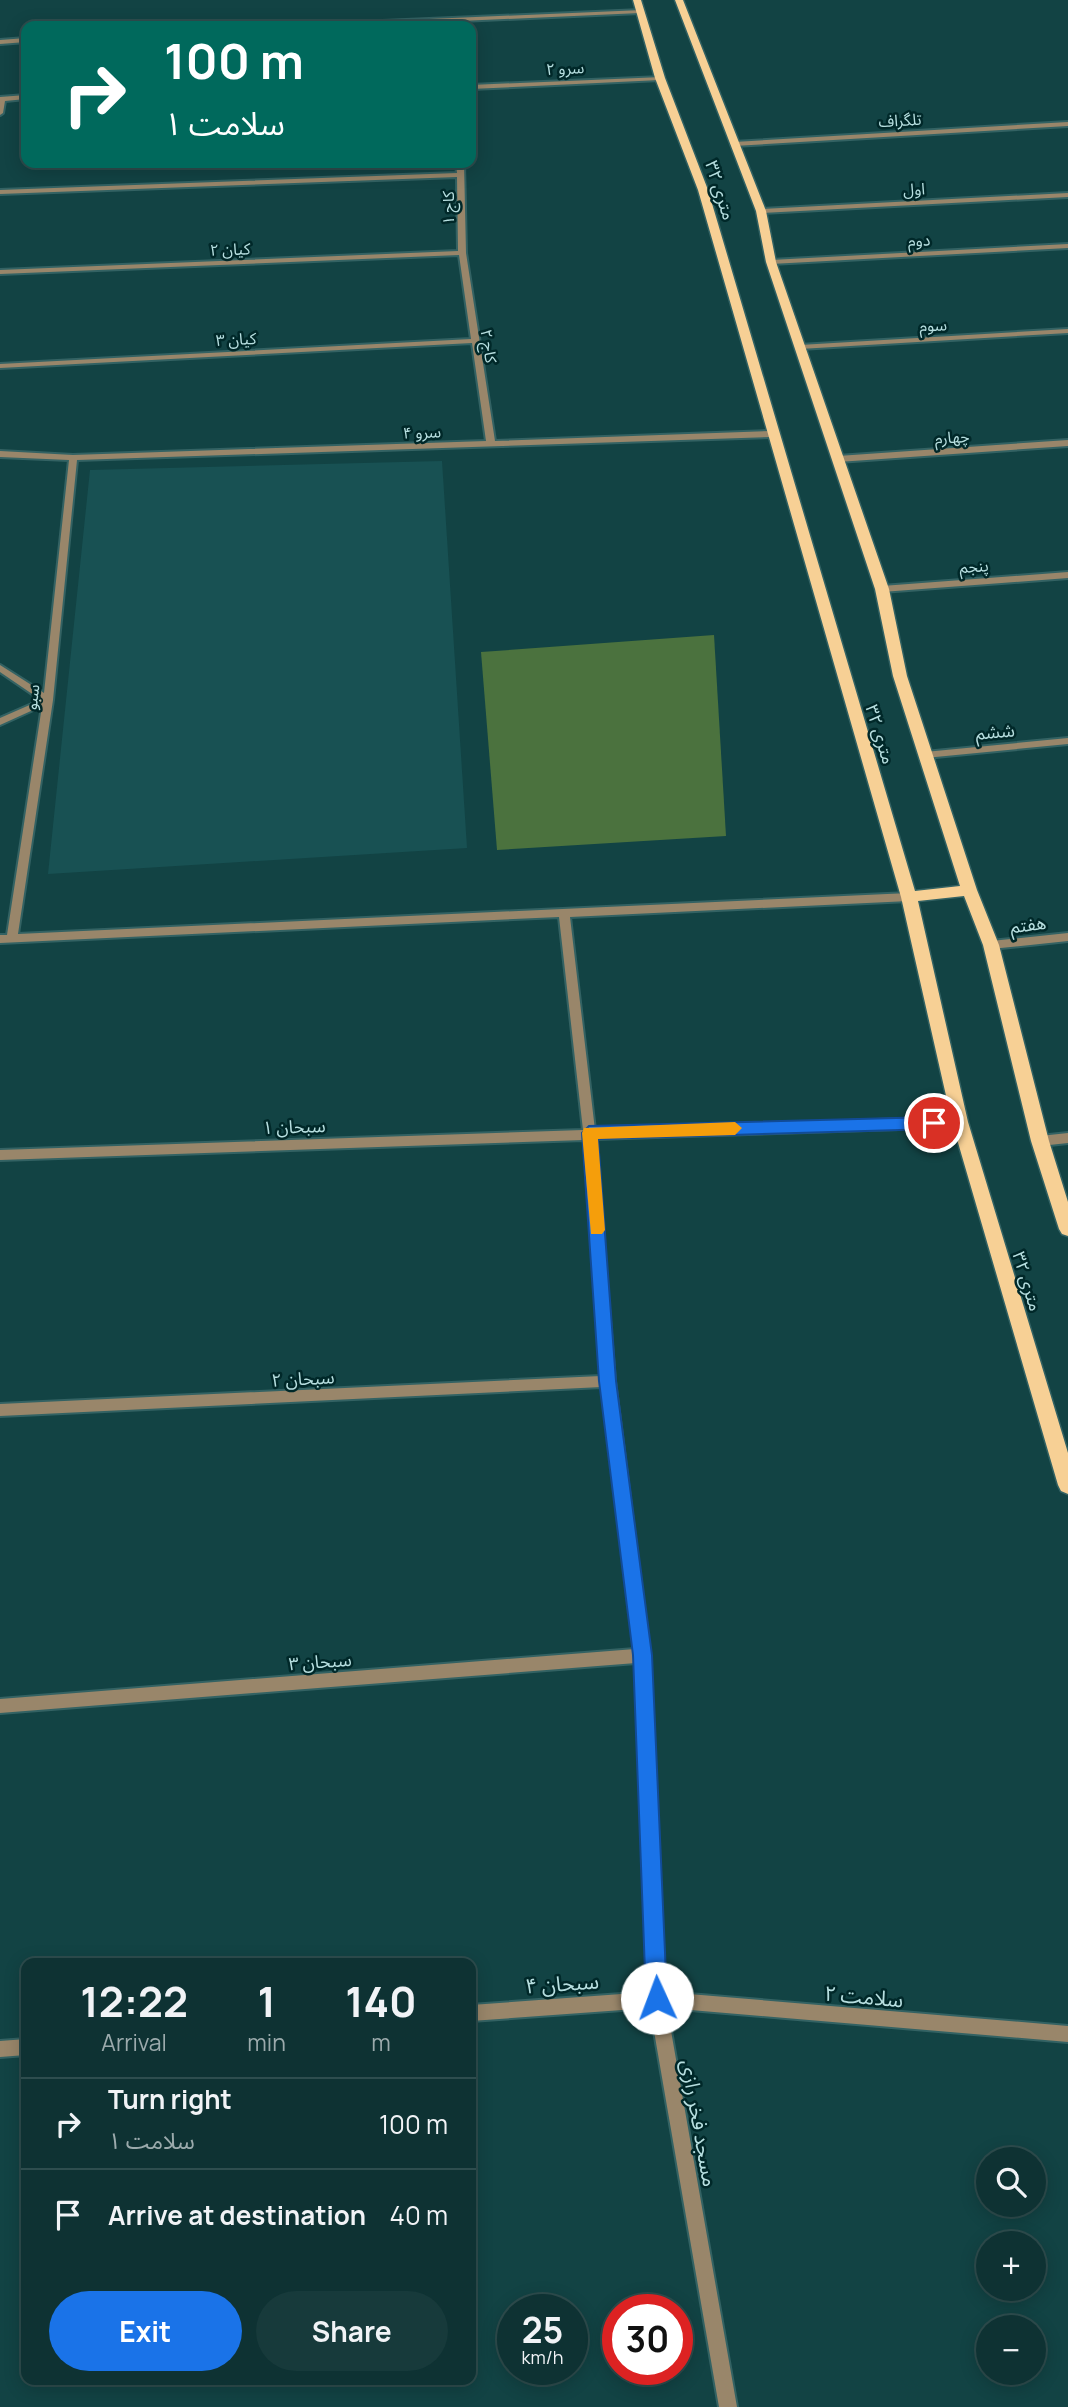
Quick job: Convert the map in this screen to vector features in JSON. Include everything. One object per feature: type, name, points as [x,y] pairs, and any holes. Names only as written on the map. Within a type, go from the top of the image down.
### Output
[{"type":"main road","name":"۳۲ متری","points":[[679,0],[761,211],[771,262],[882,589],[900,676],[969,890],[991,945],[1041,1141],[1068,1229]]},
{"type":"main road","name":"۳۲ متری","points":[[638,5],[660,78],[703,190],[909,897],[960,1122],[1068,1485]]},
{"type":"main road","points":[[909,897],[969,890]]},
{"type":"street","points":[[390,21],[638,5]]},
{"type":"street","points":[[0,42],[21,40]]},
{"type":"street","name":"سرو ۲","points":[[476,87],[660,78]]},
{"type":"street","points":[[0,113],[1,99],[21,97]]},
{"type":"street","name":"تلگراف","points":[[734,144],[1068,124]]},
{"type":"street","name":"کاج ۱","points":[[460,168],[462,253]]},
{"type":"street","points":[[0,192],[461,175]]},
{"type":"street","name":"اول","points":[[761,211],[1068,195]]},
{"type":"street","name":"دوم","points":[[771,262],[1068,246]]},
{"type":"street","name":"کیان ۲","points":[[0,272],[462,253]]},
{"type":"street","name":"کاج ۲","points":[[462,253],[491,444]]},
{"type":"street","name":"سوم","points":[[800,347],[1068,331]]},
{"type":"street","name":"کیان ۳","points":[[0,366],[474,341]]},
{"type":"street","name":"سرو ۴","points":[[0,454],[73,458],[772,434]]},
{"type":"street","name":"چهارم","points":[[838,459],[1068,443]]},
{"type":"street","name":"سبو","points":[[12,939],[48,700],[73,458]]},
{"type":"street","name":"پنجم","points":[[882,589],[1068,575]]},
{"type":"street","points":[[0,668],[48,700]]},
{"type":"street","points":[[0,722],[48,700]]},
{"type":"street","name":"ششم","points":[[925,755],[1068,741]]},
{"type":"street","points":[[0,939],[909,897]]},
{"type":"street","name":"مسجد فخر رازی","points":[[564,913],[589,1133],[608,1381],[643,1655],[657,1998],[728,2407]]},
{"type":"street","name":"هفتم","points":[[991,945],[1068,937]]},
{"type":"street","name":"سبحان ۱","points":[[0,1155],[960,1122]]},
{"type":"street","points":[[1041,1141],[1068,1138]]},
{"type":"street","name":"سبحان ۲","points":[[0,1410],[608,1381]]},
{"type":"street","name":"سبحان ۳","points":[[0,1706],[643,1655]]},
{"type":"street","name":"سبحان ۴","points":[[476,2013],[657,1998]]},
{"type":"street","name":"سلامت ۲","points":[[657,1998],[1068,2035]]},
{"type":"street","points":[[0,2049],[21,2047]]},
{"type":"shaded area","points":[[442,461],[467,848],[48,874],[90,470]]},
{"type":"green space","points":[[714,635],[726,836],[497,850],[481,652]]},
{"type":"slow traffic","points":[[597,1230],[589,1133],[735,1128]]},
{"type":"route","points":[[657,1998],[643,1655],[608,1381],[589,1133],[934,1123]]}]
